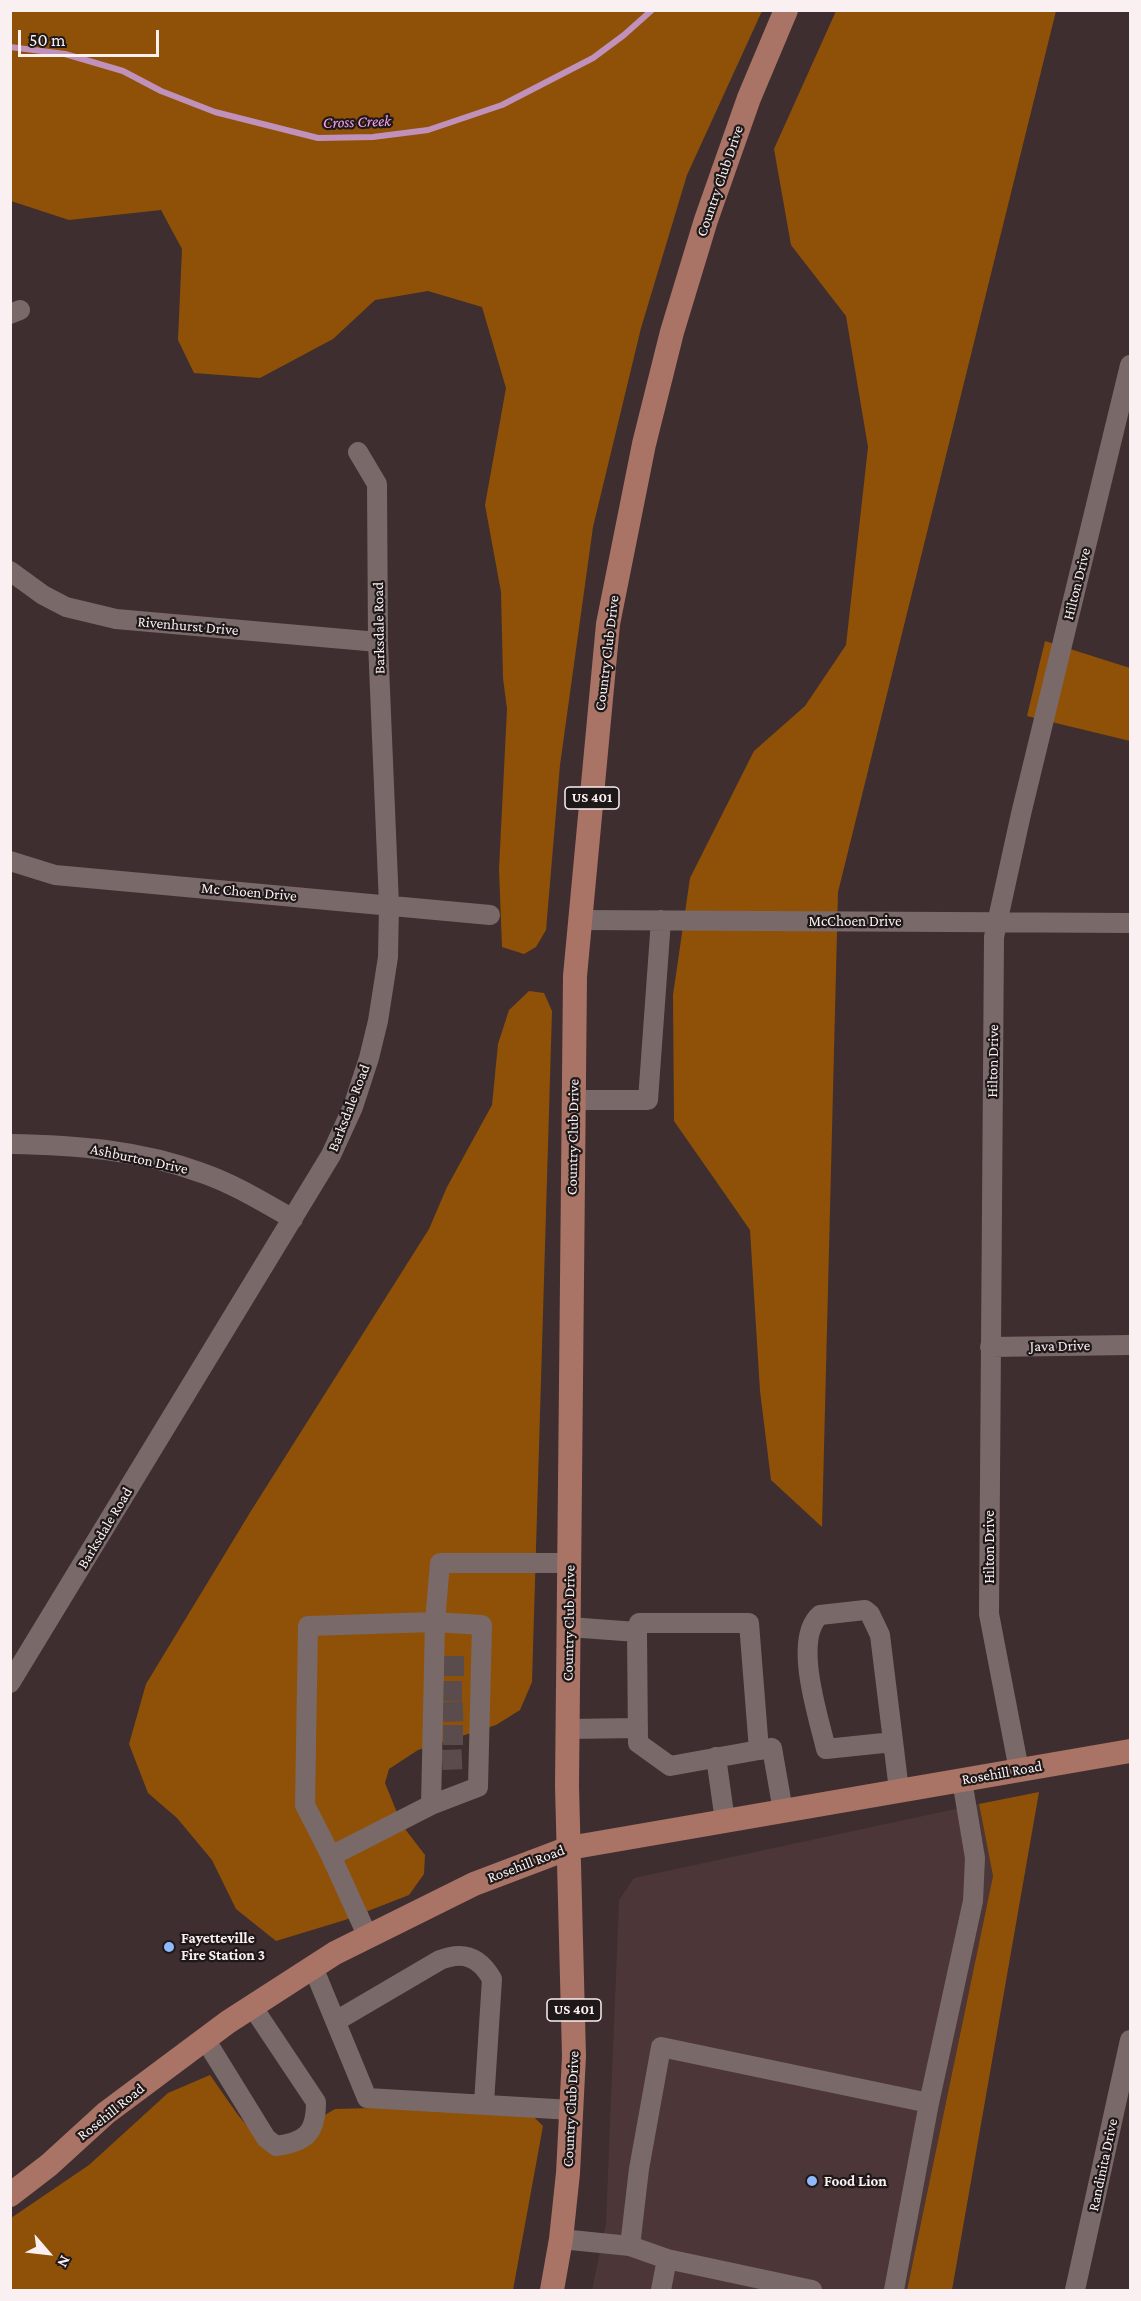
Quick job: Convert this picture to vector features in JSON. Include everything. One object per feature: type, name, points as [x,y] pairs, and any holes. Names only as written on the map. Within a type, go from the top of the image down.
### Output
[{"type":"main road","name":"Country Club Drive","points":[[552,2290],[561,2239],[572,2109],[573,1972],[568,1848],[567,1729],[575,976],[608,624],[624,532],[672,332],[706,220],[749,98],[786,10]]},
{"type":"main road","name":"Rosehill Road","points":[[10,2194],[49,2165],[106,2113],[252,2006],[313,1967],[474,1884],[568,1848],[1131,1751]]},
{"type":"street","name":"Hilton Drive","points":[[1019,1770],[989,1614],[994,937],[1021,814],[1131,365]]},
{"type":"street","name":"Barksdale Road","points":[[10,1683],[331,1155],[353,1107],[369,1058],[378,1020],[388,957],[389,905],[378,642],[377,484],[358,452]]},
{"type":"street","name":"Rivenhurst Drive","points":[[10,571],[43,595],[66,607],[116,619],[378,642]]},
{"type":"street","name":"Mc Choen Drive","points":[[10,861],[55,874],[490,915]]},
{"type":"street","name":"McChoen Drive","points":[[580,920],[1131,922]]},
{"type":"street","points":[[574,1100],[648,1100],[661,920]]},
{"type":"street","name":"Ashburton Drive","points":[[10,1144],[99,1148],[166,1161],[238,1188],[293,1219]]},
{"type":"street","name":"Java Drive","points":[[990,1347],[1131,1345]]},
{"type":"street","points":[[431,1805],[438,1735],[439,1667],[435,1622],[440,1563],[569,1563]]},
{"type":"street","points":[[893,1742],[826,1749],[808,1671],[808,1638],[814,1620],[820,1615],[861,1610],[870,1614],[880,1635],[899,1790]]},
{"type":"street","points":[[331,1856],[431,1805],[478,1787],[474,1759],[475,1666],[482,1625],[435,1622],[308,1626],[305,1805],[368,1937]]},
{"type":"street","points":[[759,1750],[749,1623],[639,1623],[637,1632],[639,1743],[670,1766],[772,1748],[783,1811]]},
{"type":"street","points":[[569,1627],[637,1632]]},
{"type":"street","points":[[567,1729],[638,1728]]},
{"type":"street","points":[[716,1757],[725,1821]]},
{"type":"street","points":[[894,2290],[929,2103],[973,1901],[975,1858],[962,1780]]},
{"type":"street","points":[[336,2021],[440,1960],[454,1955],[467,1956],[477,1961],[486,1968],[492,1979],[484,2103]]},
{"type":"street","points":[[313,1967],[367,2098],[572,2109]]},
{"type":"street","points":[[205,2039],[266,2138],[276,2146],[292,2144],[308,2135],[316,2120],[316,2103],[252,2006]]},
{"type":"street","name":"Randinita Drive","points":[[1075,2290],[1131,2040]]},
{"type":"street","points":[[630,2246],[639,2169],[661,2047],[929,2103]]},
{"type":"street","points":[[561,2239],[630,2246],[668,2259],[812,2290]]},
{"type":"street","points":[[661,2290],[668,2259]]},
{"type":"shaded area","points":[[11,10],[762,11],[687,175],[641,328],[593,527],[560,765],[546,930],[536,947],[524,954],[502,947],[499,869],[507,709],[503,678],[501,592],[485,505],[506,388],[482,307],[428,291],[375,300],[333,339],[260,378],[194,373],[178,340],[182,249],[161,210],[69,220],[11,201]]},
{"type":"shaded area","points":[[836,11],[1056,11],[838,892],[822,1527],[771,1480],[760,1391],[750,1230],[674,1121],[673,995],[690,878],[754,751],[805,706],[846,645],[868,447],[846,316],[791,245],[774,149]]},
{"type":"shaded area","points":[[1045,641],[1130,668],[1130,741],[1027,716]]},
{"type":"shaded area","points":[[529,991],[544,993],[552,1011],[532,1682],[520,1710],[496,1725],[418,1750],[389,1769],[385,1783],[402,1825],[425,1855],[424,1874],[409,1895],[345,1920],[276,1941],[236,1909],[212,1860],[177,1818],[148,1793],[129,1744],[146,1684],[251,1511],[429,1229],[447,1187],[492,1105],[498,1044],[509,1010]]},
{"type":"shaded area","points":[[1039,1792],[952,2290],[907,2290],[993,1876],[979,1804]]},
{"type":"shaded area","points":[[979,1804],[993,1876],[907,2290],[592,2290],[606,2223],[619,1900],[634,1878]]},
{"type":"shaded area","points":[[210,2075],[238,2115],[267,2149],[335,2109],[407,2107],[530,2113],[543,2126],[513,2290],[11,2290],[11,2218],[89,2165],[168,2093]]},
{"type":"waterway","name":"Cross Creek","points":[[10,47],[65,54],[123,71],[161,91],[215,112],[318,138],[373,137],[428,130],[502,105],[593,58],[652,10]]},
{"type":"tunnel","points":[[444,1666],[469,1666]]},
{"type":"tunnel","points":[[442,1691],[469,1691]]},
{"type":"tunnel","points":[[443,1712],[469,1711]]},
{"type":"tunnel","points":[[443,1735],[469,1735]]},
{"type":"tunnel","points":[[442,1760],[469,1759]]},
{"type":"place","name":"Fayetteville Fire Station 3","points":[[169,1947]]},
{"type":"place","name":"Food Lion","points":[[812,2181]]}]
